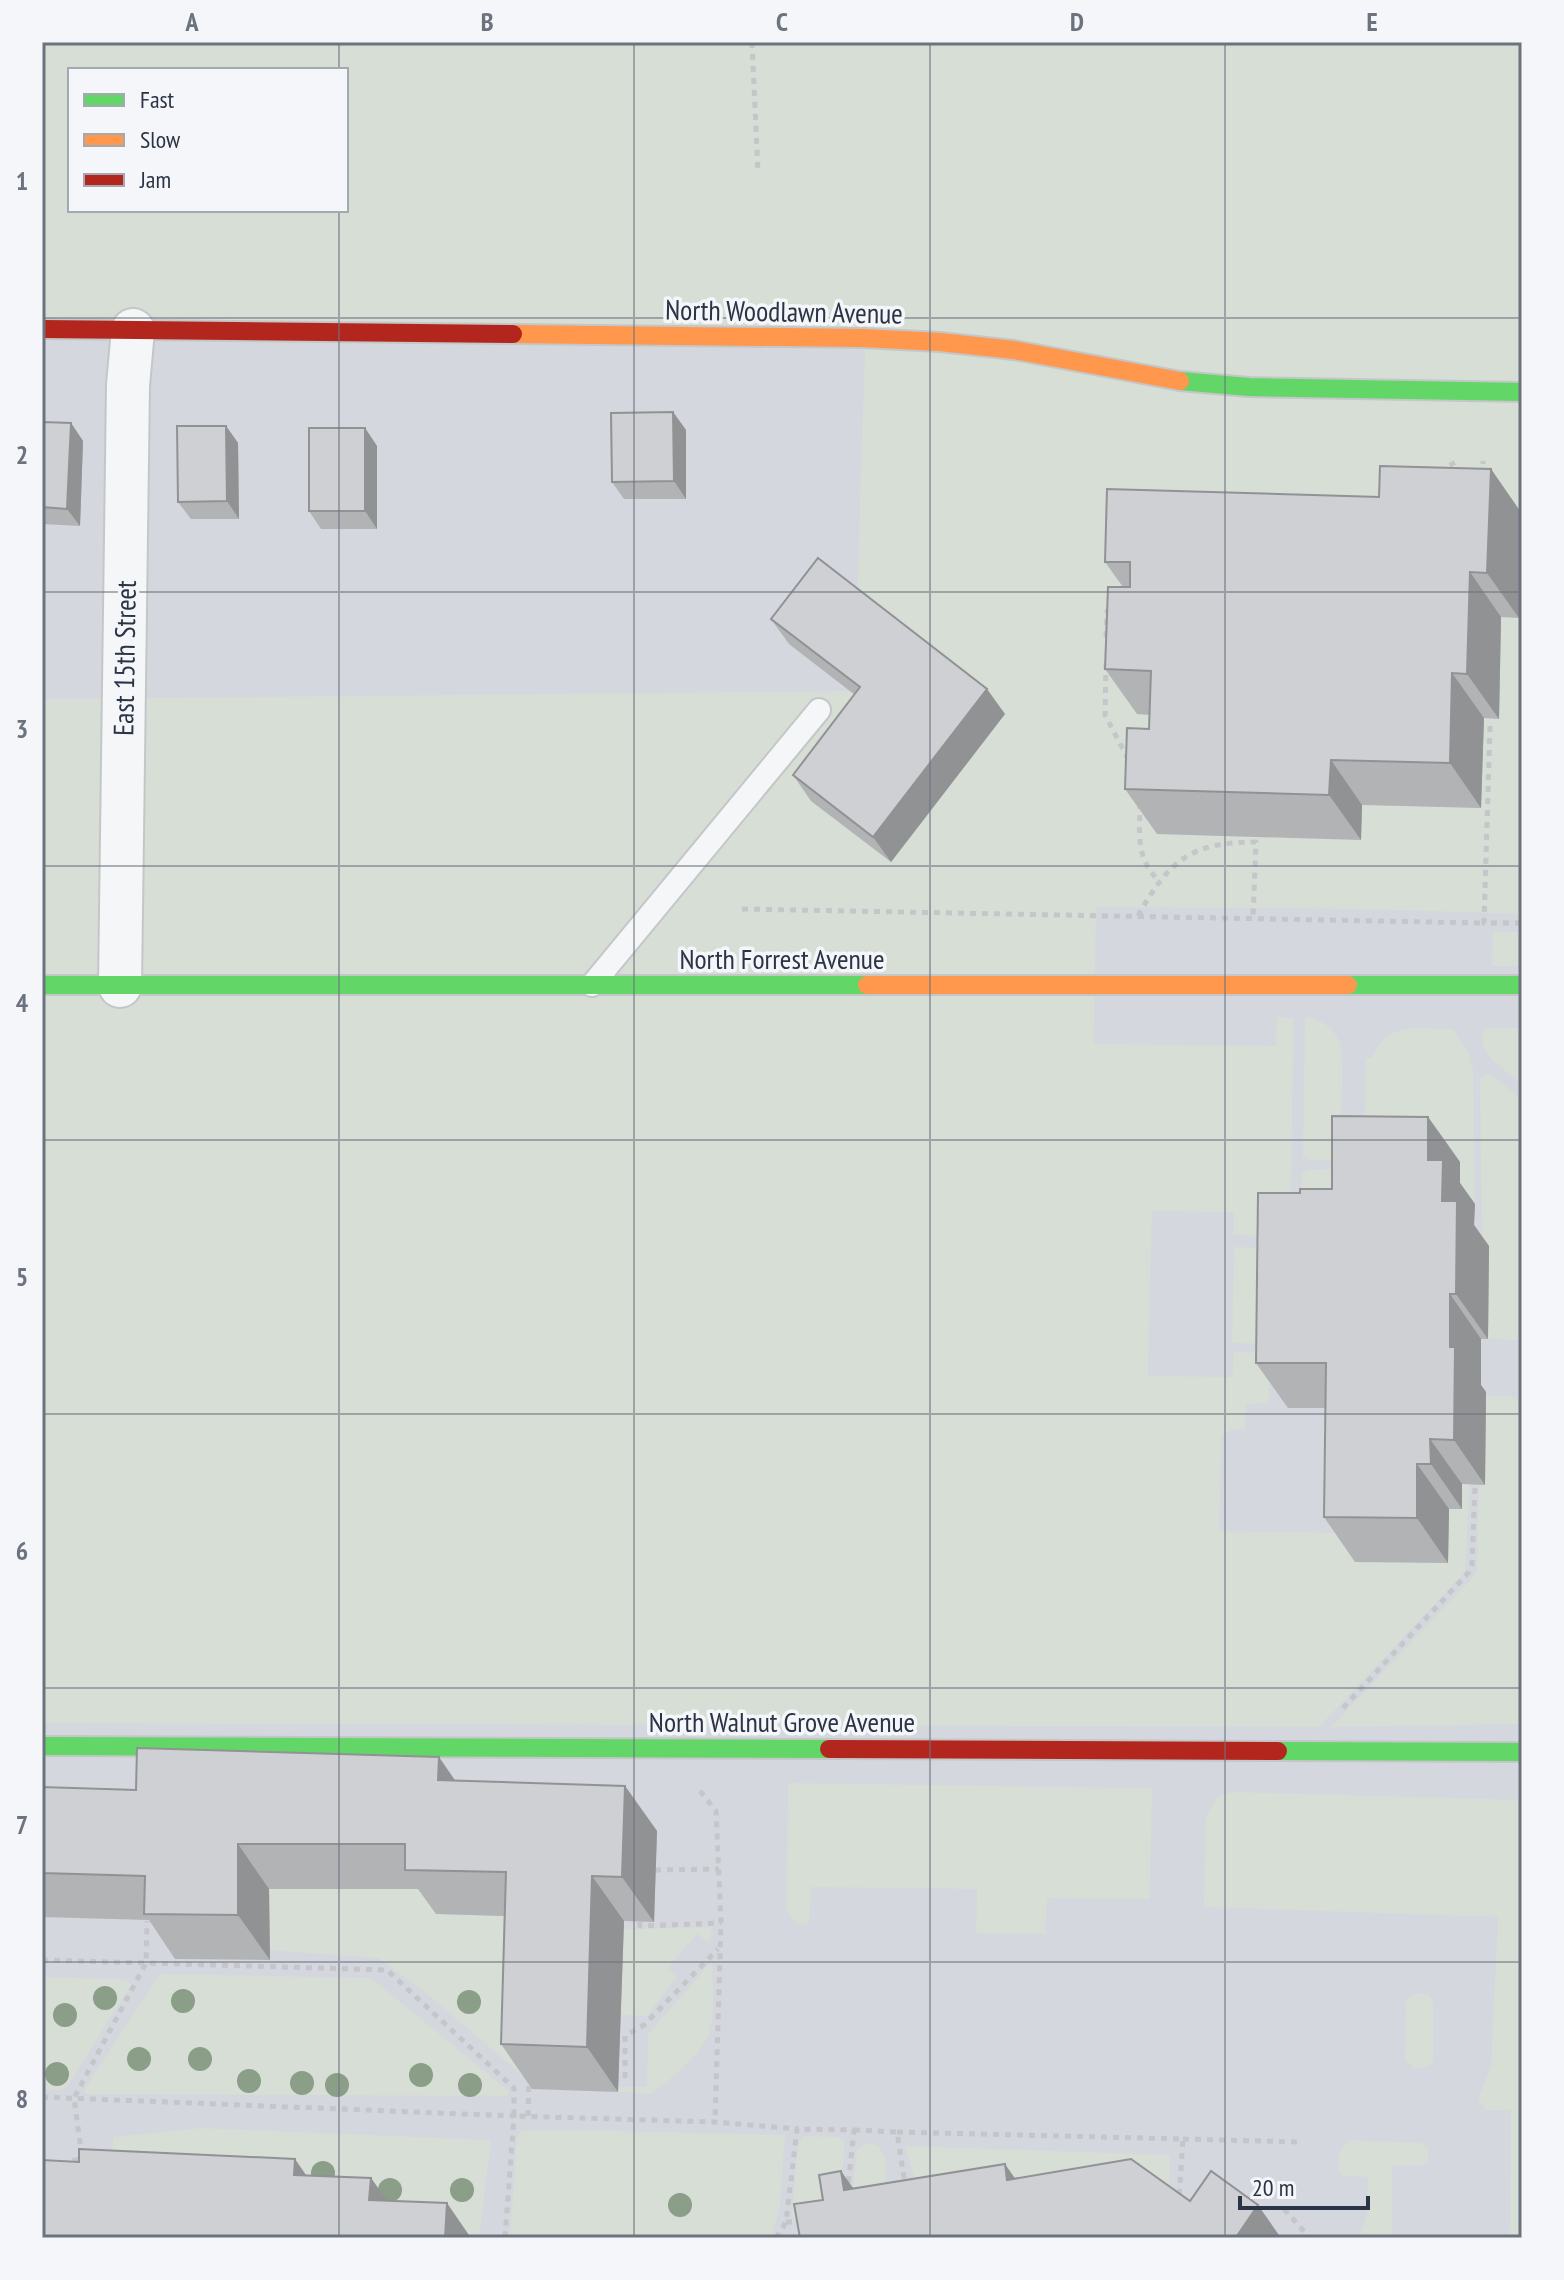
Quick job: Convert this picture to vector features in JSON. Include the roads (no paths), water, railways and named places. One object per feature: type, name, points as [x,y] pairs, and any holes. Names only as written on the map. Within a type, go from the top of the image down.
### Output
[{"type":"street","name":"North Woodlawn Avenue","points":[[42,329],[893,340],[1014,350],[1174,380],[1249,387],[1522,392]]},
{"type":"street","name":"East 15th Street","points":[[120,986],[128,385],[133,330]]},
{"type":"street","name":"North Forrest Avenue","points":[[42,985],[1522,985]]},
{"type":"street","name":"North Walnut Grove Avenue","points":[[42,1746],[1522,1752]]},
{"type":"lane","points":[[591,986],[819,710]]}]
